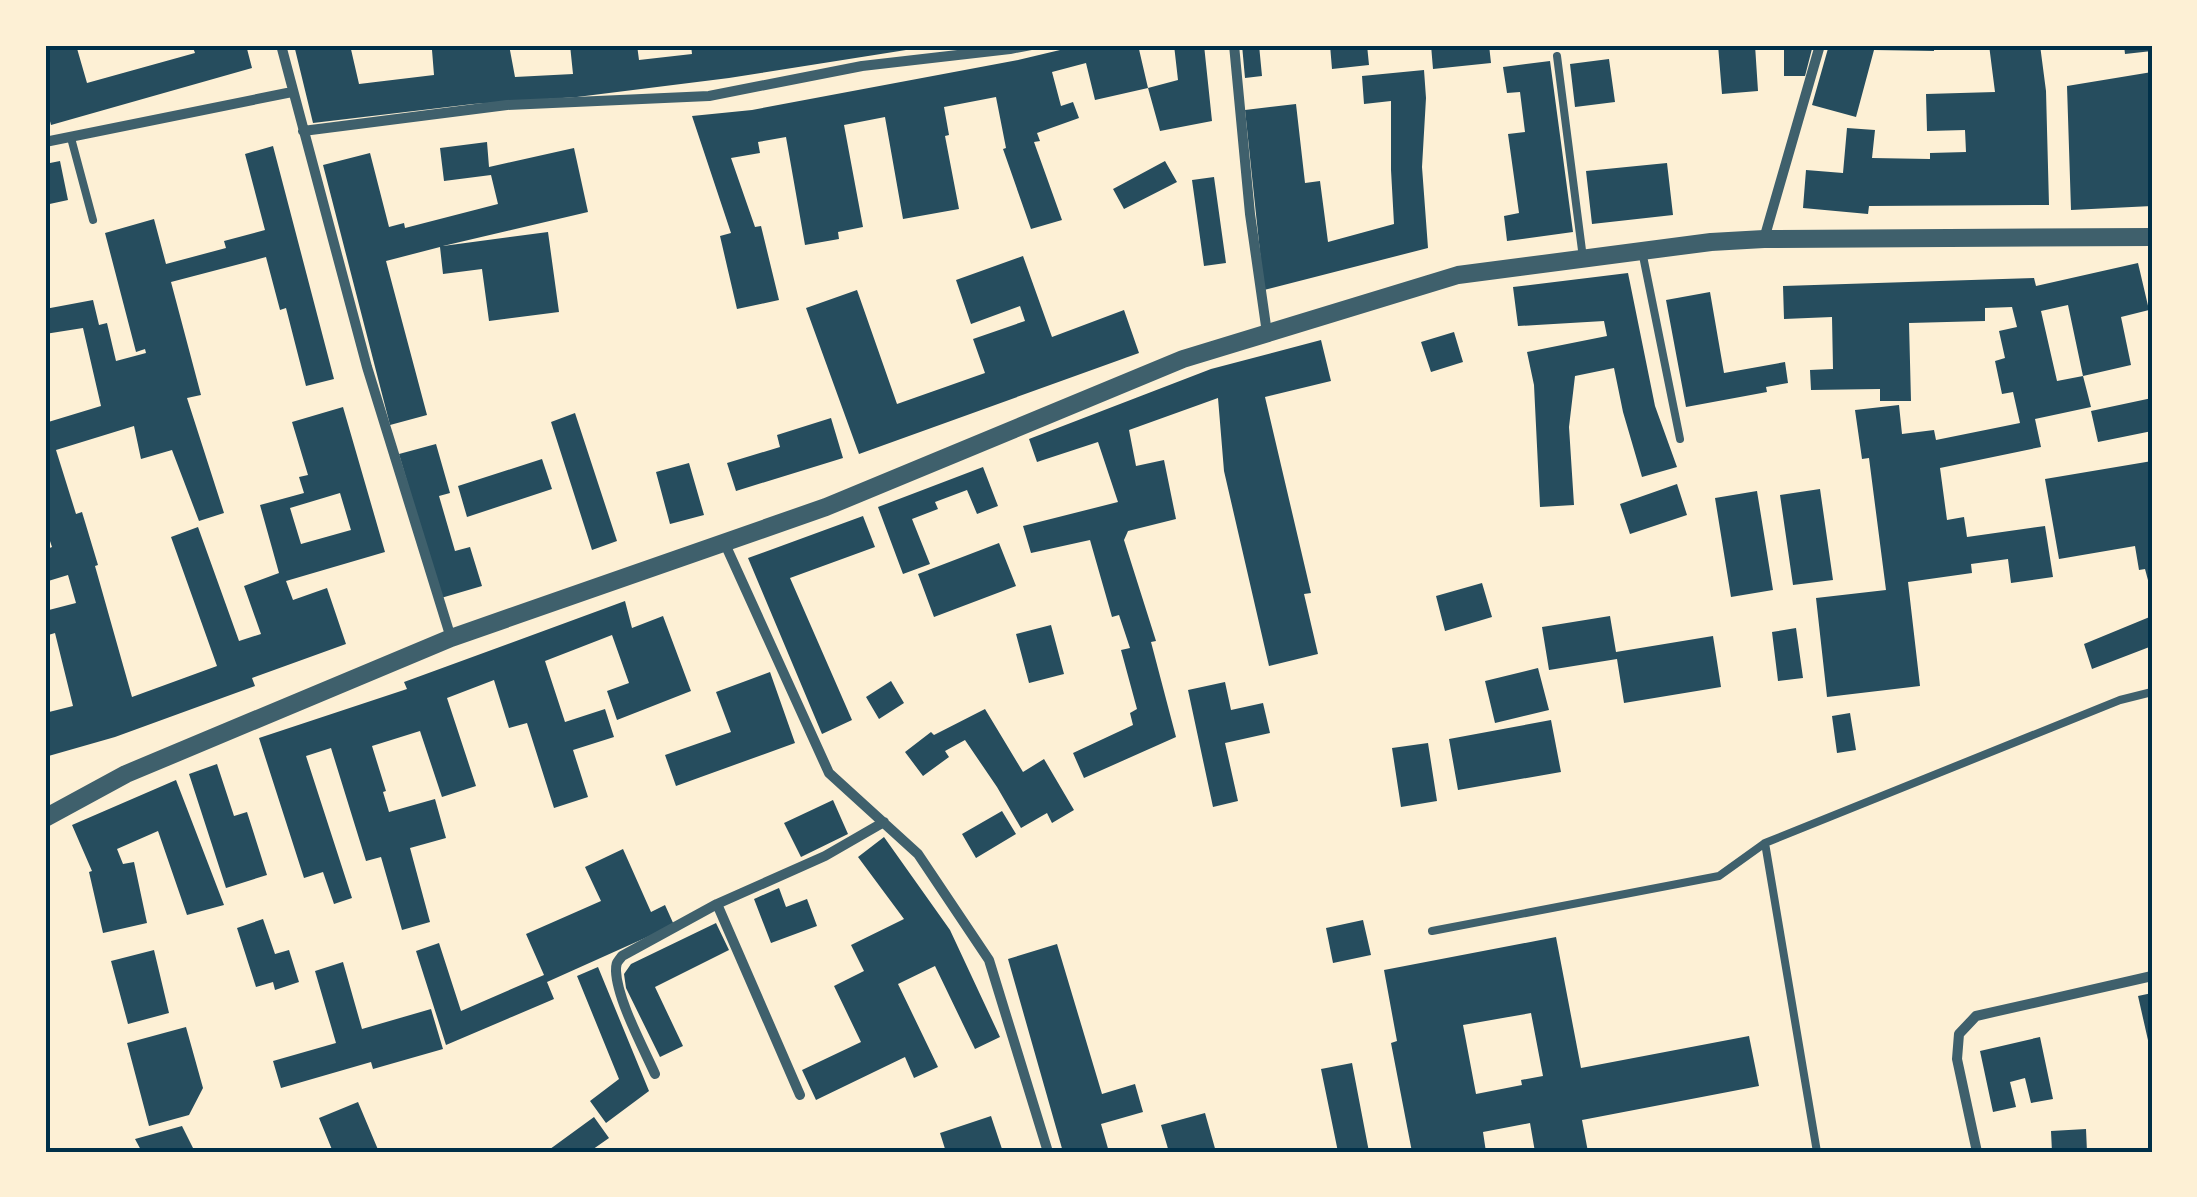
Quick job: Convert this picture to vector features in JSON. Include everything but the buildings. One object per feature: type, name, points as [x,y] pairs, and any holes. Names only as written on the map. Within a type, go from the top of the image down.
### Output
[{"type":"street","points":[[281,45],[367,366],[451,638]]},
{"type":"street","points":[[303,132],[507,105],[709,96],[862,66],[1031,45]]},
{"type":"street","points":[[1234,45],[1250,214],[1267,333]]},
{"type":"street","points":[[1764,239],[1820,45]]},
{"type":"street","points":[[45,142],[292,92]]},
{"type":"street","points":[[45,818],[126,774],[451,638],[826,507],[1183,359],[1458,274],[1711,242],[1764,239],[2152,237]]},
{"type":"street","points":[[725,544],[829,773],[918,854],[988,960],[1048,1152]]},
{"type":"street","points":[[655,1074],[619,990],[617,963],[622,956],[717,904],[824,856],[884,822]]},
{"type":"street","points":[[717,904],[800,1095]]},
{"type":"street","points":[[1978,1152],[1958,1059],[1959,1034],[1976,1016],[2152,976]]},
{"type":"lane","points":[[1557,56],[1583,258]]},
{"type":"lane","points":[[71,138],[92,220]]},
{"type":"lane","points":[[1642,251],[1680,440]]},
{"type":"lane","points":[[1432,931],[1720,876],[1766,844],[2120,700],[2152,692]]},
{"type":"lane","points":[[1766,844],[1816,1152]]}]
